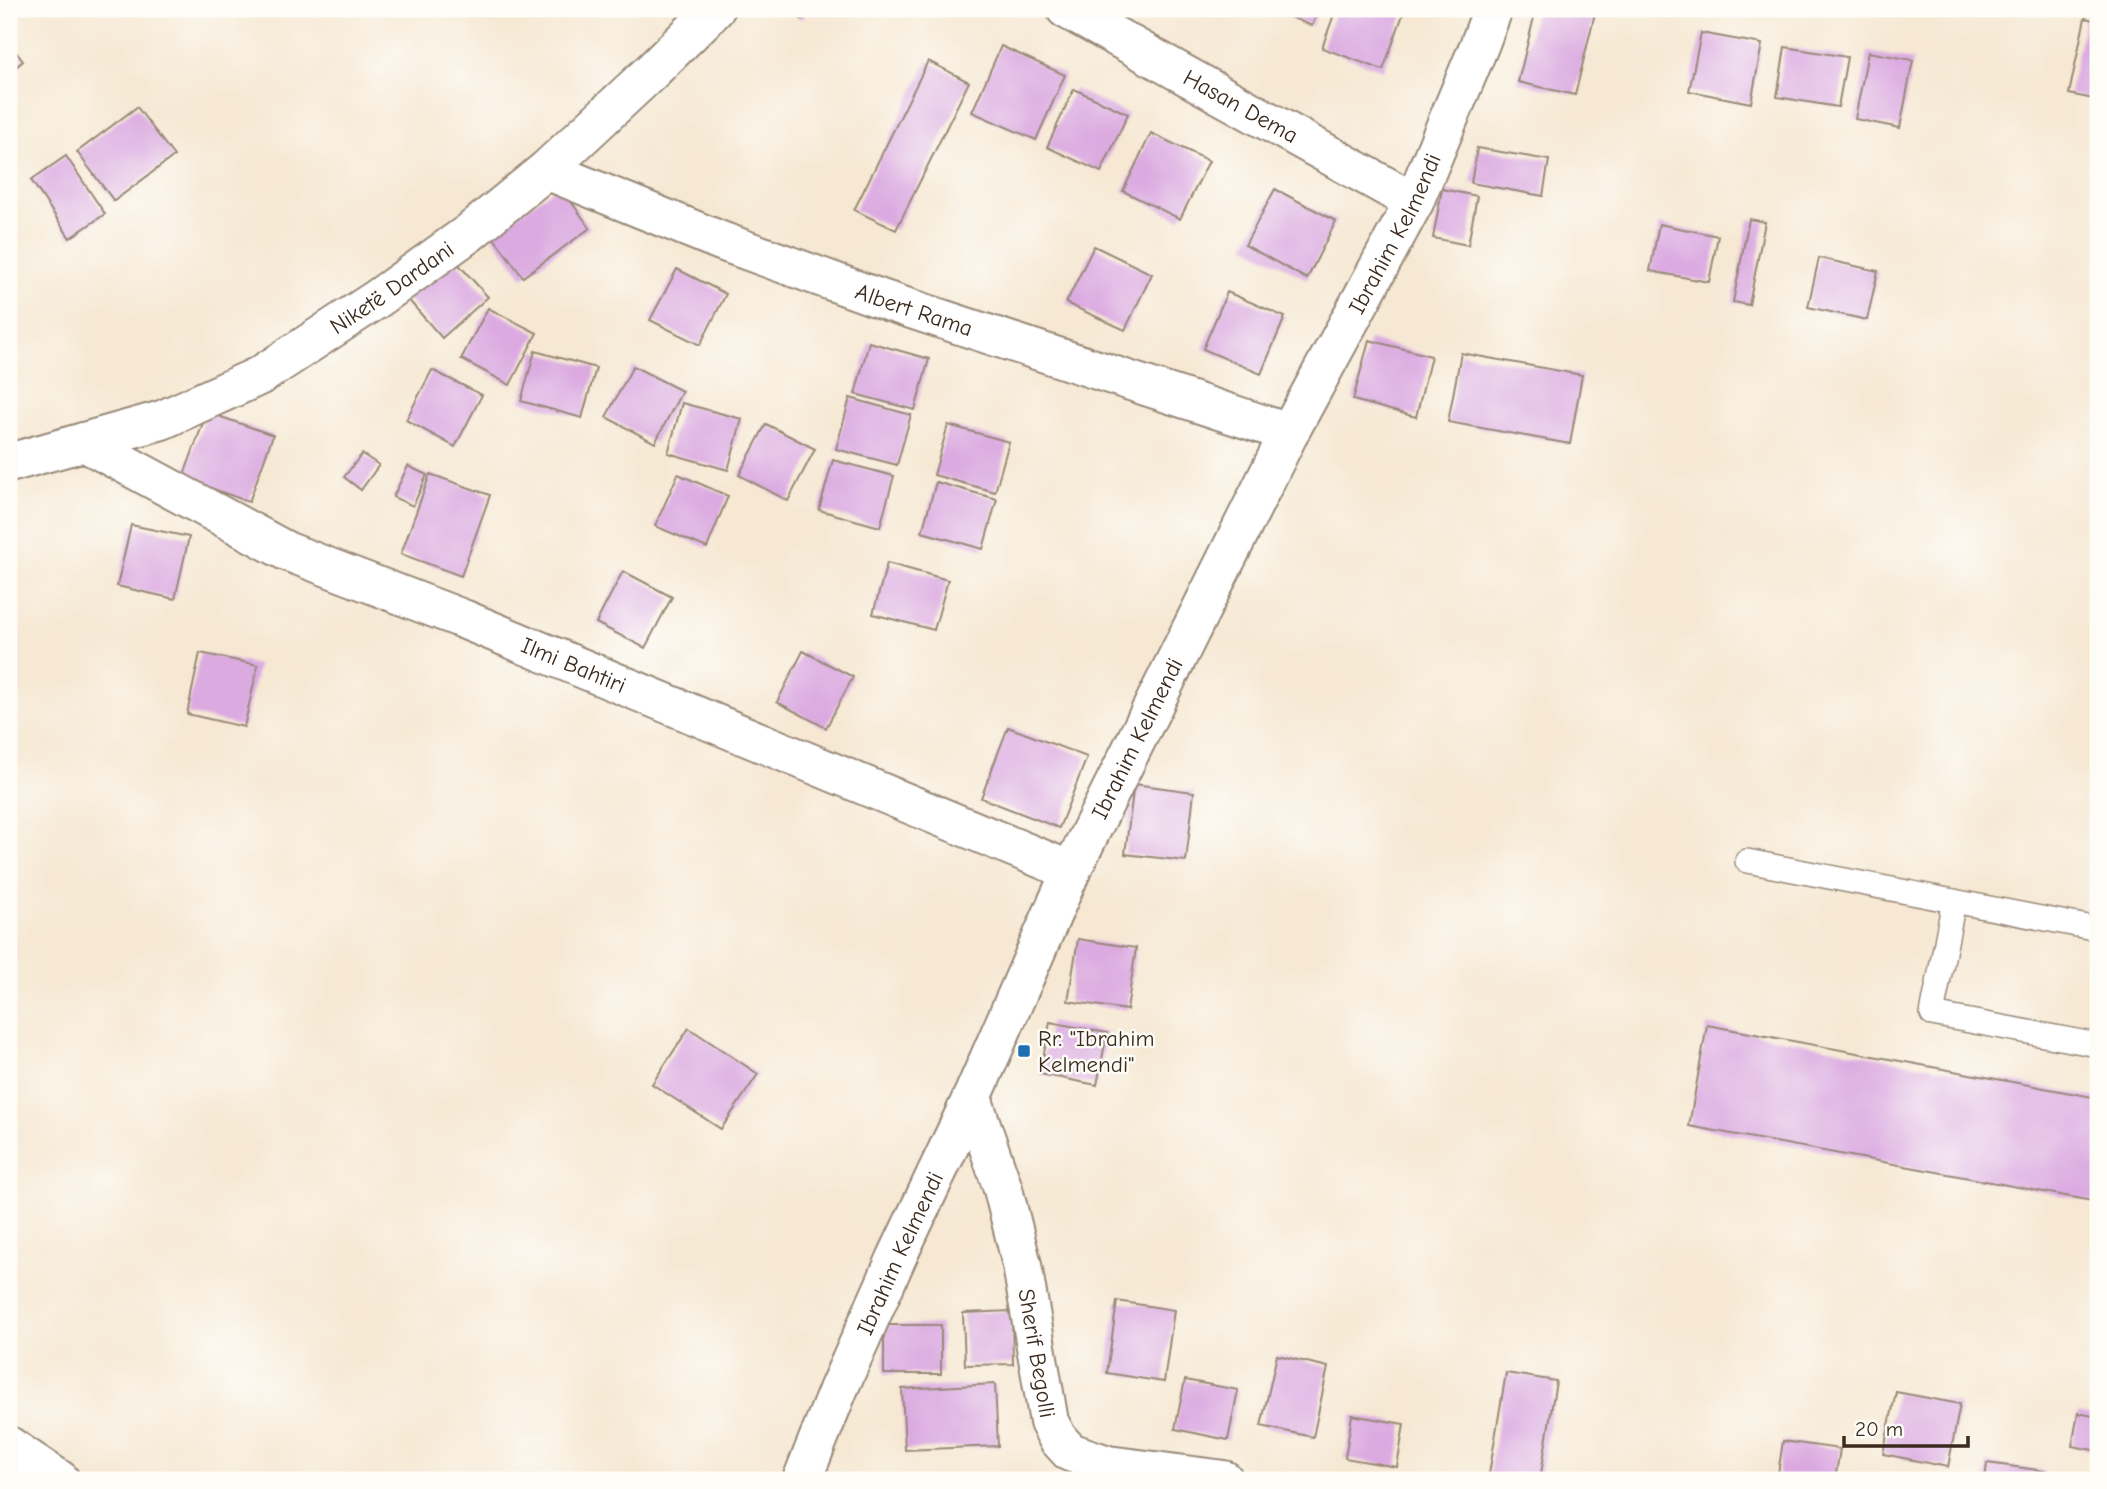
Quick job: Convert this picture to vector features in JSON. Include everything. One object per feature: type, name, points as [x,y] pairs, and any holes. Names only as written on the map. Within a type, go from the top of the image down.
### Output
[{"type":"street","name":"Niketë Dardani","points":[[9,463],[162,420],[261,375],[469,233],[546,170],[715,9]]},
{"type":"street","name":"Hasan Dema","points":[[1066,9],[1414,202]]},
{"type":"street","name":"Ibrahim Kelmendi","points":[[802,1480],[838,1390],[972,1098],[1071,871],[1289,433],[1414,202],[1493,9]]},
{"type":"street","name":"Albert Rama","points":[[546,170],[721,241],[884,300],[1289,433]]},
{"type":"street","name":"Ilmi Bahtiri","points":[[84,442],[286,551],[463,619],[1071,871]]},
{"type":"street","name":"Sherif Begolli","points":[[972,1098],[1003,1189],[1016,1240],[1049,1422],[1058,1439],[1070,1451],[1108,1465],[1224,1480]]},
{"type":"street","points":[[9,1446],[60,1480]]},
{"type":"lane","points":[[1747,861],[2098,929]]},
{"type":"lane","points":[[1954,901],[1932,1014],[2098,1045]]},
{"type":"building","points":[[786,9],[808,9],[802,19]]},
{"type":"building","points":[[1271,9],[1319,9],[1312,26]]},
{"type":"building","points":[[1336,9],[1405,9],[1383,70],[1322,48]]},
{"type":"building","points":[[1536,9],[1596,9],[1575,95],[1518,82]]},
{"type":"building","points":[[2085,18],[2098,21],[2098,100],[2069,94]]},
{"type":"building","points":[[1701,33],[1762,44],[1751,103],[1689,91]]},
{"type":"building","points":[[9,43],[23,61],[9,73]]},
{"type":"building","points":[[1001,46],[1065,75],[1036,140],[972,112]]},
{"type":"building","points":[[1785,47],[1847,57],[1838,107],[1777,97]]},
{"type":"building","points":[[1868,52],[1913,60],[1900,128],[1855,119]]},
{"type":"building","points":[[928,61],[969,82],[896,230],[854,210]]},
{"type":"building","points":[[1074,89],[1128,114],[1101,172],[1047,147]]},
{"type":"building","points":[[137,107],[174,156],[114,201],[77,152]]},
{"type":"building","points":[[1151,133],[1209,161],[1180,219],[1123,191]]},
{"type":"building","points":[[1477,148],[1549,160],[1543,196],[1471,183]]},
{"type":"building","points":[[66,156],[105,214],[70,238],[31,180]]},
{"type":"building","points":[[559,185],[590,228],[523,277],[491,234]]},
{"type":"building","points":[[1275,189],[1336,221],[1307,279],[1245,245]]},
{"type":"building","points":[[1442,189],[1477,196],[1468,245],[1433,238]]},
{"type":"building","points":[[1749,219],[1765,222],[1749,305],[1733,302]]},
{"type":"building","points":[[1659,224],[1718,236],[1709,282],[1650,271]]},
{"type":"building","points":[[1094,246],[1152,274],[1125,330],[1066,303]]},
{"type":"building","points":[[452,257],[488,297],[442,338],[406,297]]},
{"type":"building","points":[[1819,258],[1878,271],[1867,320],[1808,307]]},
{"type":"building","points":[[677,269],[726,294],[700,345],[650,320]]},
{"type":"building","points":[[1227,292],[1285,317],[1261,374],[1203,349]]},
{"type":"building","points":[[488,308],[537,333],[510,385],[461,359]]},
{"type":"building","points":[[1369,340],[1431,356],[1416,417],[1353,400]]},
{"type":"building","points":[[869,342],[929,359],[915,410],[855,394]]},
{"type":"building","points":[[535,351],[596,368],[582,418],[521,401]]},
{"type":"building","points":[[1461,353],[1582,375],[1570,444],[1448,422]]},
{"type":"building","points":[[633,366],[682,391],[655,443],[606,417]]},
{"type":"building","points":[[432,370],[482,395],[455,447],[406,420]]},
{"type":"building","points":[[850,398],[911,415],[897,465],[836,449]]},
{"type":"building","points":[[682,403],[742,419],[728,470],[668,453]]},
{"type":"building","points":[[207,412],[273,435],[249,502],[183,478]]},
{"type":"building","points":[[766,424],[815,449],[788,501],[739,475]]},
{"type":"building","points":[[948,425],[1009,442],[995,492],[934,475]]},
{"type":"building","points":[[362,454],[379,465],[361,490],[344,477]]},
{"type":"building","points":[[833,460],[894,476],[880,527],[819,510]]},
{"type":"building","points":[[408,466],[427,475],[413,506],[393,497]]},
{"type":"building","points":[[430,474],[490,495],[461,576],[401,554]]},
{"type":"building","points":[[678,474],[728,496],[707,548],[655,526]]},
{"type":"building","points":[[936,482],[997,499],[983,549],[922,532]]},
{"type":"building","points":[[131,525],[189,537],[175,599],[117,586]]},
{"type":"building","points":[[887,563],[948,580],[934,630],[873,614]]},
{"type":"building","points":[[623,571],[672,597],[645,648],[596,623]]},
{"type":"building","points":[[803,651],[853,677],[826,728],[777,702]]},
{"type":"building","points":[[200,653],[258,665],[244,727],[187,714]]},
{"type":"building","points":[[1008,727],[1087,757],[1059,828],[981,798]]},
{"type":"building","points":[[1134,784],[1194,792],[1186,861],[1125,854]]},
{"type":"building","points":[[1078,939],[1136,948],[1127,1010],[1068,1001]]},
{"type":"building","points":[[1050,1022],[1107,1033],[1097,1085],[1040,1074]]},
{"type":"building","points":[[1707,1025],[2098,1098],[2098,1202],[1689,1126]]},
{"type":"building","points":[[689,1028],[758,1074],[721,1129],[652,1084]]},
{"type":"building","points":[[1117,1301],[1174,1310],[1164,1382],[1107,1373]]},
{"type":"building","points":[[1012,1311],[1013,1364],[965,1365],[963,1313]]},
{"type":"building","points":[[884,1325],[941,1325],[941,1374],[884,1374]]},
{"type":"building","points":[[1277,1355],[1328,1367],[1313,1437],[1261,1426]]},
{"type":"building","points":[[1506,1373],[1556,1381],[1540,1480],[1488,1480]]},
{"type":"building","points":[[1185,1380],[1238,1390],[1228,1440],[1175,1429]]},
{"type":"building","points":[[995,1384],[998,1446],[905,1450],[902,1389]]},
{"type":"building","points":[[1896,1392],[1960,1404],[1948,1467],[1883,1454]]},
{"type":"building","points":[[2078,1413],[2098,1417],[2098,1451],[2072,1446]]},
{"type":"building","points":[[1352,1415],[1404,1424],[1397,1467],[1345,1458]]},
{"type":"building","points":[[1783,1441],[1840,1449],[1835,1480],[1777,1480]]},
{"type":"building","points":[[1987,1463],[2045,1471],[2044,1480],[1985,1480]]},
{"type":"place","name":"Rr. \"Ibrahim Kelmendi\"","points":[[1024,1051]]}]
